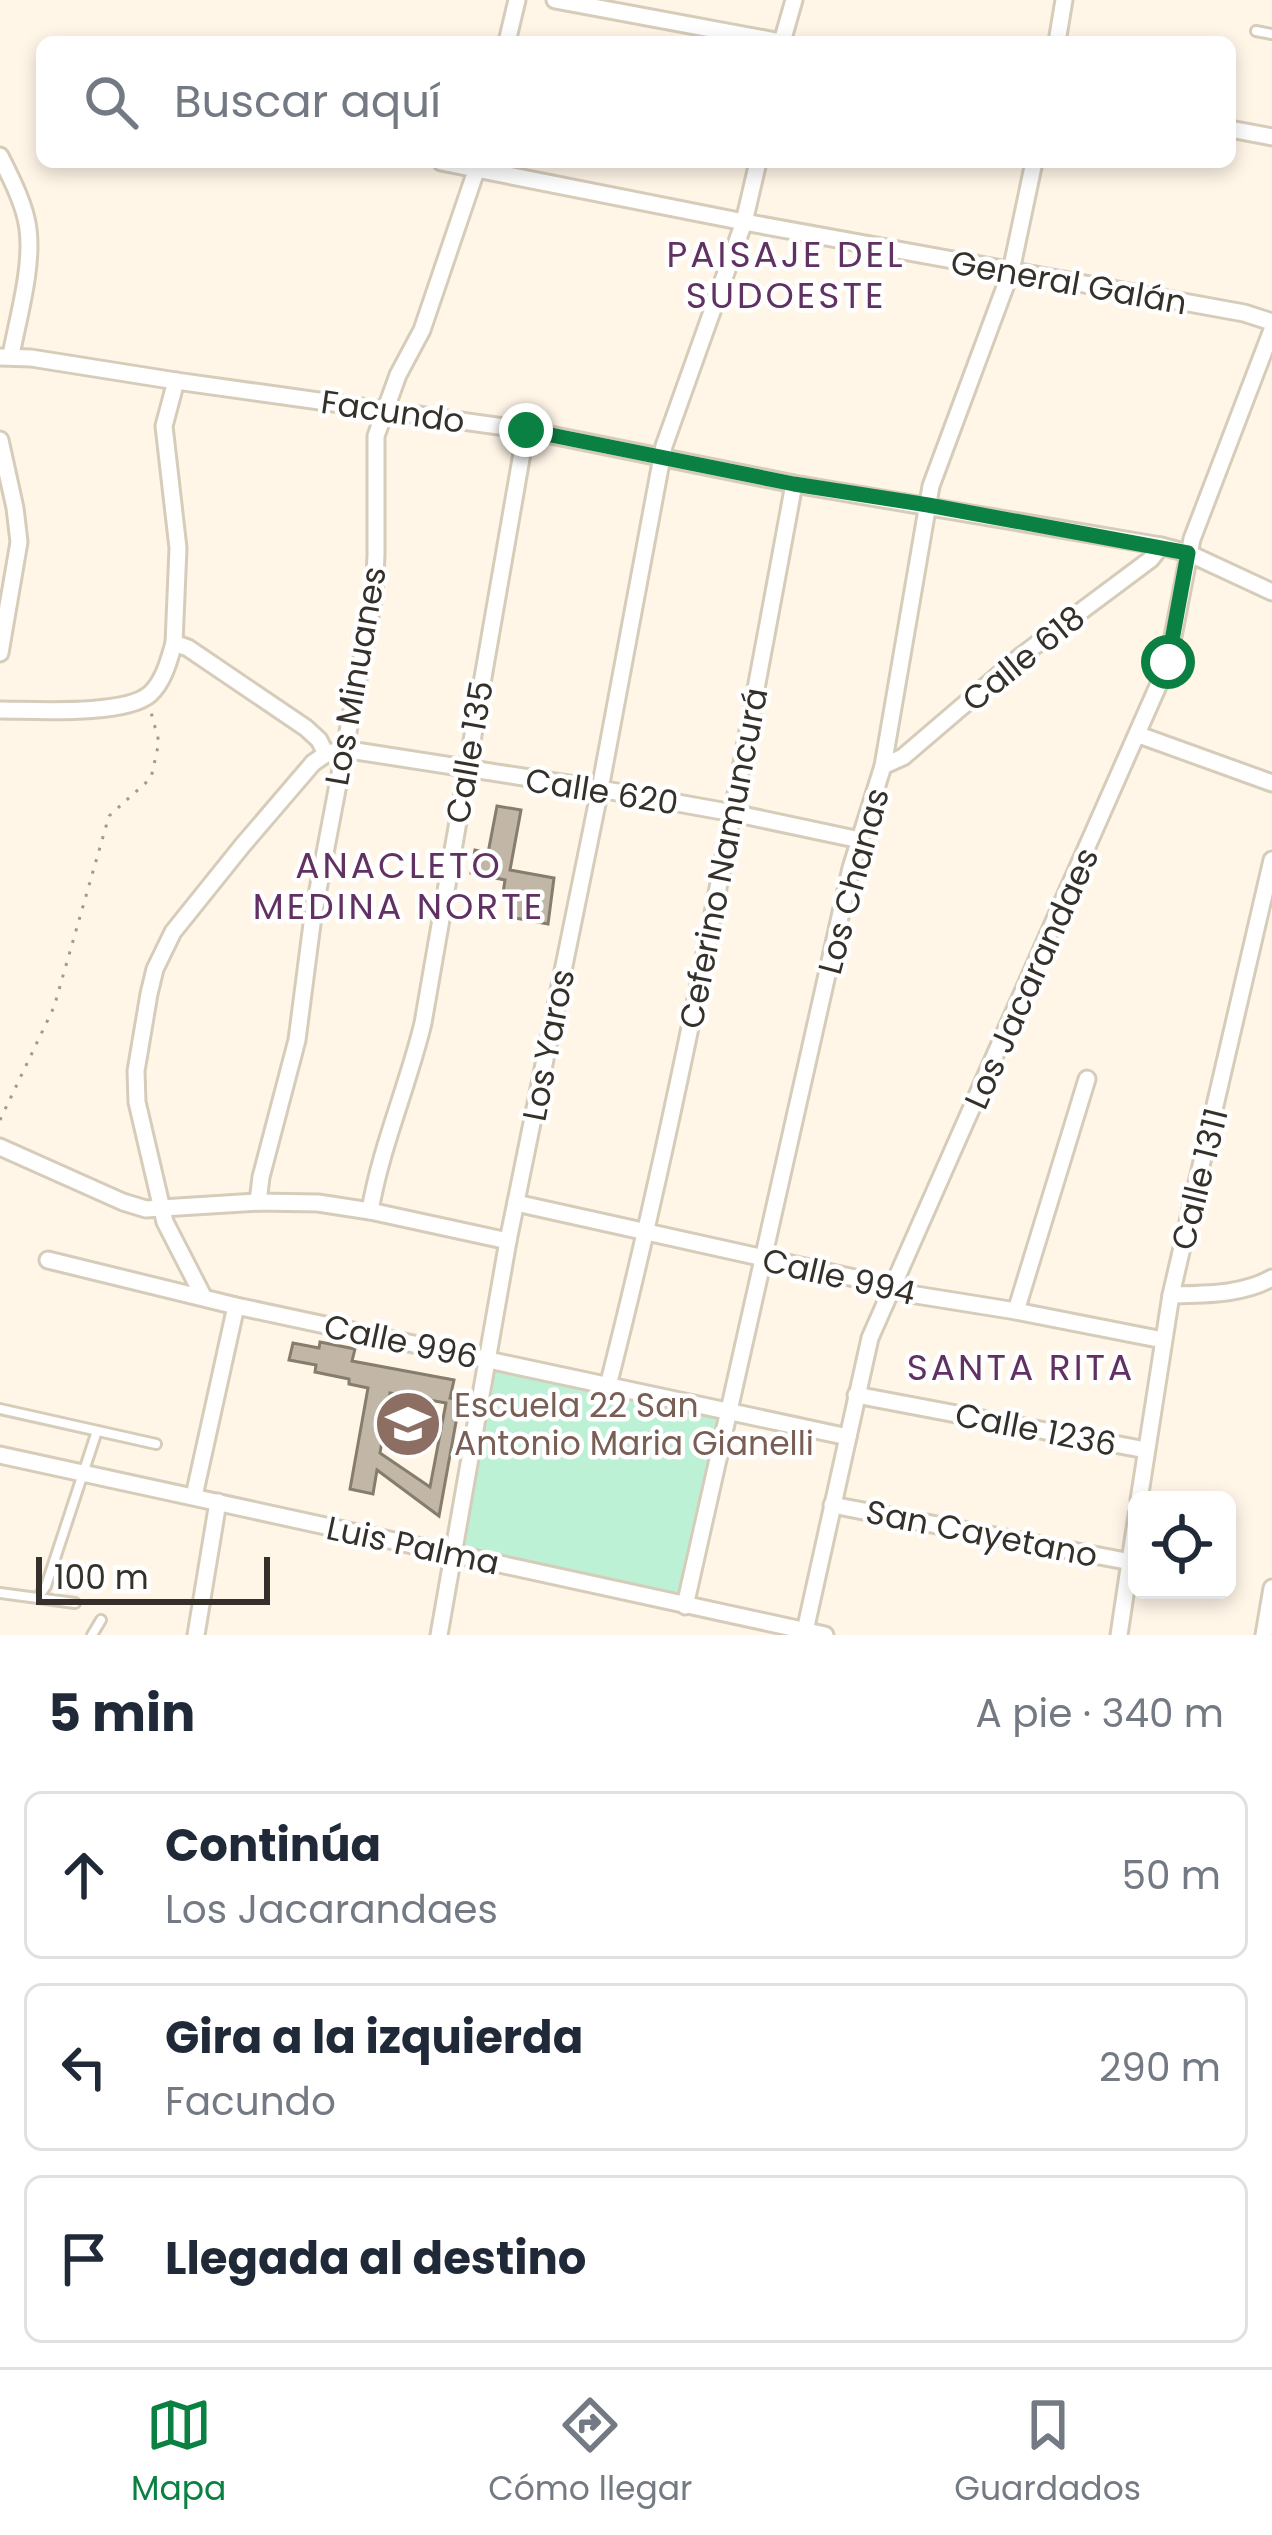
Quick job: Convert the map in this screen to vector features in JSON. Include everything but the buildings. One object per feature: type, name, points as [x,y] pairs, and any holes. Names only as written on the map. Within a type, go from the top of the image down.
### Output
[{"type":"street","points":[[508,36],[517,0]]},
{"type":"street","points":[[555,0],[749,36]]},
{"type":"street","points":[[783,36],[794,0]]},
{"type":"street","points":[[1058,36],[1064,0]]},
{"type":"street","points":[[1236,130],[1272,137]]},
{"type":"street","points":[[0,156],[28,231],[21,302],[5,356]]},
{"type":"street","name":"Los Minuanes","points":[[258,1202],[297,1040],[334,751],[376,578],[376,436],[404,362],[422,330],[478,168]]},
{"type":"street","name":"General Galán","points":[[493,168],[745,222],[1244,313],[1272,326]]},
{"type":"street","name":"Los Yaros","points":[[439,1635],[508,1240],[601,789],[662,457],[745,222],[757,168]]},
{"type":"street","name":"Los Chanas","points":[[685,1606],[846,891],[883,766],[935,473],[1011,272],[1033,168]]},
{"type":"street","name":"Los Jacarandaes","points":[[817,1634],[832,1505],[870,1338],[1168,662],[1188,553],[1272,326]]},
{"type":"street","name":"Facundo","points":[[5,356],[526,430],[794,484],[1161,546],[1188,553],[1272,592]]},
{"type":"street","points":[[0,710],[120,705],[146,697],[161,680],[174,643],[178,548],[164,426],[176,382]]},
{"type":"street","name":"Calle 135","points":[[370,1211],[423,1023],[526,430]]},
{"type":"street","points":[[0,440],[19,542],[0,652]]},
{"type":"street","name":"Ceferino Namuncurá","points":[[608,1386],[648,1232],[794,484]]},
{"type":"street","name":"Calle 618","points":[[883,766],[903,757],[1021,656],[1151,559],[1161,546]]},
{"type":"street","points":[[174,643],[334,751],[313,763],[242,846],[173,932],[155,969],[134,1084],[161,1210],[203,1296]]},
{"type":"street","points":[[1139,735],[1272,783]]},
{"type":"street","name":"Calle 620","points":[[334,751],[601,789],[860,840]]},
{"type":"street","name":"Calle 1311","points":[[1140,1491],[1171,1295],[1272,860]]},
{"type":"street","points":[[1016,1311],[1087,1079]]},
{"type":"street","points":[[0,1147],[146,1209],[318,1203],[508,1240]]},
{"type":"street","name":"Calle 994","points":[[516,1203],[892,1289],[1163,1340]]},
{"type":"street","name":"Calle 996","points":[[48,1260],[236,1306],[848,1437]]},
{"type":"street","points":[[1171,1295],[1234,1291],[1272,1279]]},
{"type":"street","points":[[194,1496],[236,1306]]},
{"type":"street","name":"Calle 1236","points":[[856,1395],[1146,1450]]},
{"type":"street","name":"Luis Palma","points":[[0,1455],[817,1634]]},
{"type":"street","points":[[196,1635],[218,1502]]},
{"type":"street","name":"San Cayetano","points":[[832,1505],[1128,1561]]},
{"type":"street","points":[[1119,1635],[1128,1580]]},
{"type":"street","points":[[1264,1635],[1272,1588]]},
{"type":"lane","points":[[1256,31],[1272,34]]},
{"type":"lane","points":[[0,1408],[156,1444]]},
{"type":"lane","points":[[39,1596],[97,1431]]},
{"type":"lane","points":[[0,1593],[75,1603]]},
{"type":"lane","points":[[92,1635],[100,1620]]},
{"type":"path","points":[[0,1120],[54,1007],[110,816],[151,778],[159,742],[146,697]]},
{"type":"green space","points":[[486,1360],[729,1412],[685,1606],[453,1554]]},
{"type":"place","name":"Escuela 22 San Antonio Maria Gianelli","points":[[408,1424]]},
{"type":"district","name":"PAISAJE DEL SUDOESTE","points":[[786,274]]},
{"type":"district","name":"ANACLETO MEDINA NORTE","points":[[399,886]]},
{"type":"district","name":"SANTA RITA","points":[[1021,1367]]},
{"type":"route","points":[[526,430],[794,484],[1188,553],[1168,662]]}]
